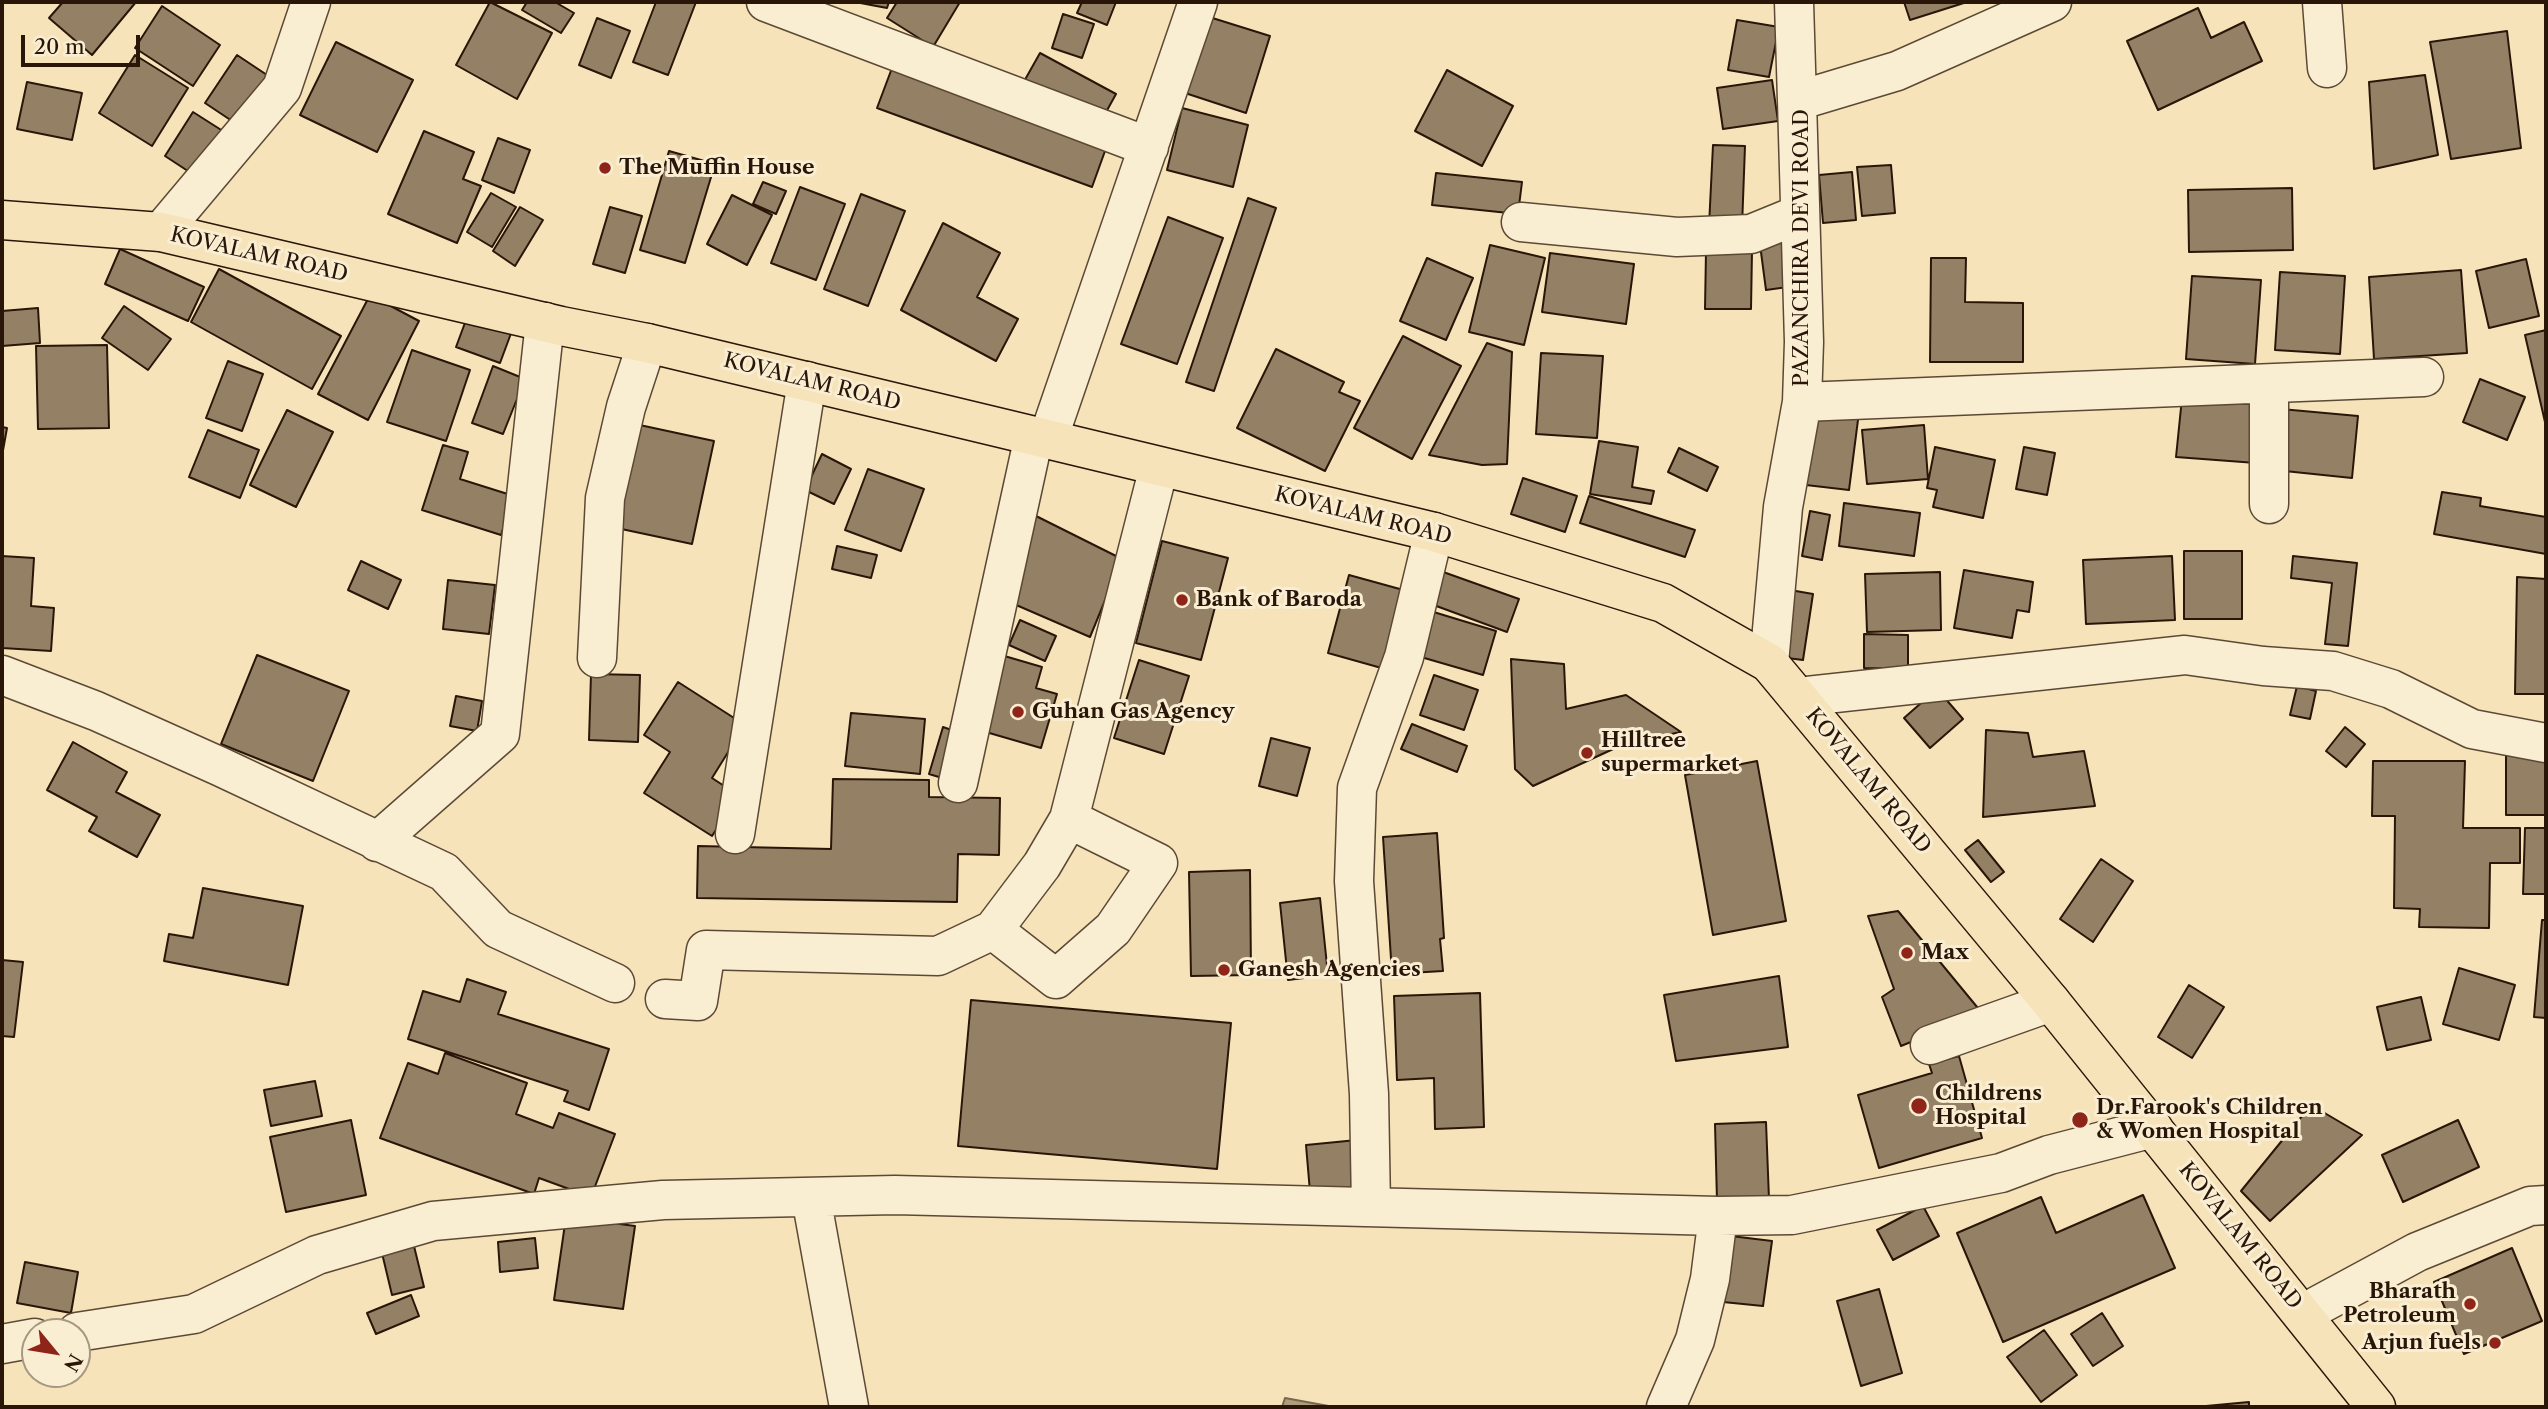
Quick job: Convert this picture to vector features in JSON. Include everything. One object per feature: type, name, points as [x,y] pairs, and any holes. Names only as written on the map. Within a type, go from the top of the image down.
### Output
[{"type":"main road","name":"KOVALAM ROAD","points":[[2,220],[162,232],[545,322],[647,342],[1434,532],[1662,603],[1769,663],[2051,1002],[2304,1313],[2376,1407]]},
{"type":"street","points":[[162,232],[282,88],[311,2]]},
{"type":"street","points":[[766,2],[1149,147]]},
{"type":"street","points":[[958,783],[1041,438],[1149,147],[1198,2]]},
{"type":"street","points":[[1794,2],[1797,101]]},
{"type":"street","name":"PAZANCHIRA DEVI ROAD","points":[[1769,663],[1783,507],[1802,402],[1804,342],[1797,101],[1897,71],[2052,2]]},
{"type":"street","points":[[2322,2],[2327,68]]},
{"type":"street","points":[[1521,222],[1677,237],[1751,234],[1800,214]]},
{"type":"street","points":[[377,842],[500,734],[545,322]]},
{"type":"street","points":[[597,657],[605,498],[626,407],[647,342]]},
{"type":"street","points":[[1802,402],[2269,386],[2424,377]]},
{"type":"street","points":[[736,834],[807,381]]},
{"type":"street","points":[[2269,386],[2269,504]]},
{"type":"street","points":[[665,999],[698,1001],[706,950],[938,956],[993,930],[1042,865],[1069,819],[1159,467]]},
{"type":"street","points":[[1371,1208],[1369,1094],[1354,881],[1357,788],[1404,657],[1434,532]]},
{"type":"street","points":[[1798,697],[2185,655],[2263,666],[2333,671],[2391,688],[2472,729],[2546,743]]},
{"type":"street","points":[[2,675],[96,711],[444,872],[498,929],[615,983]]},
{"type":"street","points":[[993,930],[1056,979],[1113,929],[1158,863],[1069,819]]},
{"type":"street","points":[[1930,1045],[2051,1002]]},
{"type":"street","points":[[91,1330],[194,1314],[317,1255],[433,1221],[663,1200],[895,1195],[1718,1216],[1792,1215],[2001,1173],[2049,1155],[2153,1128]]},
{"type":"street","points":[[811,1197],[849,1407]]},
{"type":"street","points":[[2304,1313],[2417,1252],[2530,1206],[2546,1205]]},
{"type":"street","points":[[1666,1407],[1695,1340],[1710,1279],[1718,1216]]},
{"type":"street","points":[[2,1344],[21,1341]]},
{"type":"shaded area","points":[[1285,1398],[1334,1407],[1282,1407]]},
{"type":"building","points":[[63,2],[136,2],[92,55],[49,18]]},
{"type":"building","points":[[490,2],[552,33],[517,99],[456,65]]},
{"type":"building","points":[[527,2],[555,2],[574,13],[561,33],[522,10]]},
{"type":"building","points":[[656,2],[696,2],[668,75],[633,62]]},
{"type":"building","points":[[855,2],[889,2],[887,8]]},
{"type":"building","points":[[897,2],[960,2],[933,47],[887,18]]},
{"type":"building","points":[[1082,2],[1116,2],[1107,25],[1077,13]]},
{"type":"building","points":[[1904,2],[1967,2],[1910,20]]},
{"type":"building","points":[[162,6],[220,45],[193,86],[135,48]]},
{"type":"building","points":[[2198,8],[2211,38],[2244,22],[2262,61],[2158,110],[2127,41]]},
{"type":"building","points":[[1063,14],[1094,24],[1082,58],[1052,48]]},
{"type":"building","points":[[1206,16],[1270,36],[1246,113],[1182,92]]},
{"type":"building","points":[[597,18],[630,31],[611,78],[579,65]]},
{"type":"building","points":[[1737,20],[1779,27],[1769,77],[1728,70]]},
{"type":"building","points":[[2507,31],[2521,148],[2451,159],[2430,42]]},
{"type":"building","points":[[336,42],[413,80],[377,152],[300,115]]},
{"type":"building","points":[[1040,53],[1116,94],[1099,125],[1022,85]]},
{"type":"building","points":[[135,55],[188,88],[152,146],[99,113]]},
{"type":"building","points":[[237,55],[270,77],[238,125],[205,103]]},
{"type":"building","points":[[895,60],[1109,140],[1092,187],[877,108]]},
{"type":"building","points":[[1447,70],[1513,106],[1482,166],[1415,131]]},
{"type":"building","points":[[2425,75],[2438,155],[2374,169],[2369,82]]},
{"type":"building","points":[[1772,80],[1778,121],[1723,129],[1717,88]]},
{"type":"building","points":[[27,82],[82,93],[72,140],[17,129]]},
{"type":"building","points":[[1182,108],[1248,125],[1233,187],[1167,170]]},
{"type":"building","points":[[193,112],[226,133],[197,177],[165,156]]},
{"type":"building","points":[[424,131],[474,152],[463,179],[481,186],[457,243],[388,214]]},
{"type":"building","points":[[498,138],[530,150],[514,193],[482,180]]},
{"type":"building","points":[[1713,145],[1745,146],[1742,227],[1709,226]]},
{"type":"building","points":[[669,151],[715,164],[685,263],[640,250]]},
{"type":"building","points":[[1891,165],[1895,213],[1862,216],[1857,167]]},
{"type":"building","points":[[1852,172],[1856,220],[1823,223],[1819,175]]},
{"type":"building","points":[[1436,173],[1522,182],[1518,214],[1432,205]]},
{"type":"building","points":[[763,182],[786,191],[776,214],[753,204]]},
{"type":"building","points":[[800,187],[845,204],[816,280],[771,263]]},
{"type":"building","points":[[2292,188],[2293,250],[2189,252],[2188,190]]},
{"type":"building","points":[[491,193],[516,207],[492,247],[467,232]]},
{"type":"building","points":[[861,194],[905,211],[868,306],[824,289]]},
{"type":"building","points":[[732,195],[772,215],[747,265],[707,244]]},
{"type":"building","points":[[1248,198],[1276,208],[1214,391],[1186,382]]},
{"type":"building","points":[[520,207],[543,220],[515,266],[493,251]]},
{"type":"building","points":[[610,207],[642,216],[625,273],[593,264]]},
{"type":"building","points":[[1168,217],[1223,238],[1177,364],[1121,344]]},
{"type":"building","points":[[943,223],[1000,253],[977,297],[1018,319],[996,361],[901,310]]},
{"type":"building","points":[[1788,233],[1795,286],[1766,290],[1759,237]]},
{"type":"building","points":[[1490,245],[1545,258],[1524,345],[1469,332]]},
{"type":"building","points":[[120,249],[204,287],[188,321],[105,284]]},
{"type":"building","points":[[1706,251],[1752,251],[1751,309],[1705,309]]},
{"type":"building","points":[[1550,253],[1634,264],[1626,324],[1542,312]]},
{"type":"building","points":[[1427,258],[1473,278],[1446,340],[1400,321]]},
{"type":"building","points":[[1931,258],[1966,258],[1965,302],[2023,303],[2023,362],[1930,362]]},
{"type":"building","points":[[2526,259],[2539,316],[2489,328],[2476,271]]},
{"type":"building","points":[[219,269],[341,336],[312,389],[191,322]]},
{"type":"building","points":[[2461,270],[2467,353],[2374,359],[2369,277]]},
{"type":"building","points":[[2280,272],[2345,276],[2340,354],[2275,350]]},
{"type":"building","points":[[2192,276],[2261,280],[2255,364],[2186,359]]},
{"type":"building","points":[[370,295],[419,321],[368,420],[318,394]]},
{"type":"building","points":[[124,306],[171,339],[148,370],[102,338]]},
{"type":"building","points":[[38,308],[40,343],[2,346],[2,311]]},
{"type":"building","points":[[469,312],[513,328],[500,363],[456,347]]},
{"type":"building","points":[[2546,330],[2546,422],[2545,422],[2525,335]]},
{"type":"building","points":[[1403,336],[1461,366],[1412,459],[1354,428]]},
{"type":"building","points":[[1487,343],[1512,352],[1507,464],[1482,465],[1429,455]]},
{"type":"building","points":[[107,345],[109,428],[38,429],[36,346]]},
{"type":"building","points":[[1276,349],[1344,382],[1339,392],[1360,401],[1325,471],[1237,428]]},
{"type":"building","points":[[412,350],[470,370],[446,441],[387,422]]},
{"type":"building","points":[[1541,353],[1603,356],[1597,438],[1536,434]]},
{"type":"building","points":[[228,361],[263,374],[242,431],[206,418]]},
{"type":"building","points":[[493,366],[525,379],[503,434],[472,423]]},
{"type":"building","points":[[2480,379],[2525,397],[2507,440],[2463,422]]},
{"type":"building","points":[[2182,398],[2262,405],[2256,463],[2176,457]]},
{"type":"building","points":[[1816,407],[1859,412],[1849,490],[1806,485]]},
{"type":"building","points":[[2281,409],[2358,416],[2352,478],[2275,470]]},
{"type":"building","points":[[287,410],[333,432],[296,507],[250,485]]},
{"type":"building","points":[[635,424],[714,441],[692,544],[612,527]]},
{"type":"building","points":[[1924,425],[1928,479],[1867,484],[1862,430]]},
{"type":"building","points":[[2,427],[7,428],[2,456]]},
{"type":"building","points":[[208,430],[259,450],[240,498],[189,477]]},
{"type":"building","points":[[1599,441],[1638,447],[1632,487],[1654,491],[1651,504],[1590,494]]},
{"type":"building","points":[[443,445],[468,452],[460,479],[514,496],[501,535],[422,510]]},
{"type":"building","points":[[1935,447],[1995,460],[1983,518],[1933,507],[1937,490],[1927,488]]},
{"type":"building","points":[[2024,447],[2055,453],[2047,495],[2016,489]]},
{"type":"building","points":[[1679,448],[1718,467],[1707,491],[1668,472]]},
{"type":"building","points":[[822,454],[851,469],[834,504],[805,490]]},
{"type":"building","points":[[868,469],[924,489],[901,551],[845,530]]},
{"type":"building","points":[[1523,478],[1577,496],[1565,532],[1511,514]]},
{"type":"building","points":[[2442,492],[2481,498],[2480,506],[2546,517],[2546,554],[2434,534]]},
{"type":"building","points":[[1589,496],[1695,530],[1685,557],[1580,523]]},
{"type":"building","points":[[1844,503],[1920,513],[1914,556],[1839,546]]},
{"type":"building","points":[[1810,511],[1830,515],[1822,560],[1802,556]]},
{"type":"building","points":[[1030,513],[1122,559],[1090,637],[1007,601]]},
{"type":"building","name":"Bank of Baroda","points":[[1162,541],[1228,558],[1201,660],[1136,643]]},
{"type":"building","points":[[837,546],[877,555],[871,578],[832,569]]},
{"type":"building","points":[[2184,551],[2242,551],[2242,619],[2184,619]]},
{"type":"building","points":[[2,556],[34,558],[31,606],[54,608],[51,651],[2,648]]},
{"type":"building","points":[[2172,556],[2175,620],[2086,624],[2083,560]]},
{"type":"building","points":[[2293,556],[2357,563],[2348,646],[2325,644],[2332,583],[2291,578]]},
{"type":"building","points":[[361,561],[401,580],[388,609],[348,590]]},
{"type":"building","points":[[1432,568],[1519,599],[1507,632],[1420,600]]},
{"type":"building","points":[[1964,570],[2033,582],[2029,612],[2017,610],[2012,638],[1954,628]]},
{"type":"building","points":[[1940,572],[1941,630],[1867,632],[1865,574]]},
{"type":"building","points":[[1349,575],[1407,591],[1385,669],[1328,653]]},
{"type":"building","points":[[2517,577],[2546,579],[2546,694],[2515,694]]},
{"type":"building","points":[[448,580],[495,585],[489,634],[443,629]]},
{"type":"building","points":[[1790,590],[1813,594],[1803,660],[1779,657]]},
{"type":"building","points":[[1427,610],[1496,631],[1483,675],[1414,655]]},
{"type":"building","points":[[1020,620],[1056,636],[1045,661],[1009,645]]},
{"type":"building","points":[[1864,634],[1908,635],[1908,669],[1864,668]]},
{"type":"building","points":[[257,655],[349,691],[313,781],[221,744]]},
{"type":"building","name":"Guhan Gas Agency","points":[[1001,655],[1042,667],[1036,688],[1057,694],[1041,748],[979,730]]},
{"type":"building","points":[[1511,659],[1564,664],[1566,709],[1626,695],[1681,732],[1624,744],[1533,786],[1515,769]]},
{"type":"building","points":[[1139,660],[1189,676],[1164,754],[1114,738]]},
{"type":"building","points":[[591,674],[640,675],[638,742],[589,740]]},
{"type":"building","points":[[1434,675],[1478,690],[1464,730],[1420,715]]},
{"type":"building","points":[[678,682],[745,725],[712,778],[738,795],[712,836],[644,793],[670,752],[644,735]]},
{"type":"building","points":[[2297,686],[2316,691],[2310,719],[2290,715]]},
{"type":"building","points":[[1937,689],[1963,719],[1930,748],[1904,718]]},
{"type":"building","points":[[456,696],[482,701],[477,731],[450,726]]},
{"type":"building","points":[[851,713],[925,719],[920,774],[845,766]]},
{"type":"building","points":[[1412,724],[1467,746],[1457,772],[1401,749]]},
{"type":"building","points":[[943,727],[966,735],[952,781],[929,774]]},
{"type":"building","points":[[2345,727],[2365,744],[2346,767],[2326,751]]},
{"type":"building","points":[[1986,730],[2028,733],[2033,757],[2084,751],[2095,806],[1983,817]]},
{"type":"building","points":[[1271,738],[1310,748],[1297,796],[1259,786]]},
{"type":"building","points":[[73,742],[127,772],[116,792],[160,815],[137,857],[89,831],[97,817],[47,790]]},
{"type":"building","points":[[2506,755],[2546,755],[2546,815],[2506,815]]},
{"type":"building","points":[[1757,761],[1786,921],[1713,935],[1685,775]]},
{"type":"building","points":[[2373,761],[2465,761],[2463,828],[2520,828],[2520,863],[2490,863],[2489,928],[2419,927],[2420,909],[2394,908],[2395,816],[2372,816]]},
{"type":"building","points":[[833,779],[929,780],[929,797],[1000,798],[999,855],[958,854],[957,902],[697,898],[698,846],[831,849]]},
{"type":"building","points":[[2525,828],[2546,828],[2546,894],[2523,894]]},
{"type":"building","points":[[1437,833],[1444,938],[1440,939],[1443,971],[1392,974],[1383,837]]},
{"type":"building","points":[[1978,840],[2004,872],[1991,882],[1965,850]]},
{"type":"building","points":[[2101,859],[2133,881],[2093,942],[2060,919]]},
{"type":"building","points":[[1250,870],[1251,975],[1191,976],[1189,872]]},
{"type":"building","points":[[203,888],[303,906],[288,985],[164,961],[169,934],[193,938]]},
{"type":"building","points":[[1320,898],[1328,975],[1288,980],[1280,903]]},
{"type":"building","name":"Max","points":[[1898,911],[1982,1013],[1901,1046],[1882,997],[1894,989],[1868,916]]},
{"type":"building","points":[[2542,920],[2546,920],[2546,1018],[2534,1017]]},
{"type":"building","points":[[2,960],[23,962],[14,1037],[2,1036]]},
{"type":"building","points":[[2459,968],[2515,985],[2499,1040],[2443,1024]]},
{"type":"building","points":[[1779,976],[1788,1047],[1676,1061],[1664,995]]},
{"type":"building","points":[[467,979],[506,992],[498,1014],[609,1049],[589,1110],[564,1101],[568,1091],[408,1039],[423,991],[460,1002]]},
{"type":"building","points":[[2189,985],[2224,1007],[2192,1058],[2158,1037]]},
{"type":"building","points":[[1480,993],[1484,1127],[1435,1129],[1434,1078],[1397,1080],[1394,996]]},
{"type":"building","points":[[2421,997],[2431,1040],[2387,1050],[2377,1007]]},
{"type":"building","points":[[971,1000],[1231,1023],[1217,1169],[958,1146]]},
{"type":"building","points":[[445,1053],[527,1083],[516,1114],[553,1128],[559,1113],[615,1134],[591,1197],[539,1178],[534,1194],[380,1138],[408,1063],[438,1074]]},
{"type":"building","name":"Childrens Hospital","points":[[1959,1056],[1982,1138],[1879,1168],[1858,1095],[1932,1073],[1929,1064]]},
{"type":"building","points":[[315,1081],[322,1116],[271,1126],[264,1090]]},
{"type":"building","points":[[2311,1105],[2362,1135],[2270,1221],[2241,1191]]},
{"type":"building","points":[[351,1120],[366,1195],[286,1212],[270,1137]]},
{"type":"building","points":[[2458,1120],[2479,1167],[2403,1202],[2382,1155]]},
{"type":"building","points":[[1766,1122],[1769,1199],[1717,1201],[1715,1124]]},
{"type":"building","points":[[1357,1140],[1361,1188],[1310,1192],[1306,1145]]},
{"type":"building","points":[[2143,1195],[2175,1268],[2003,1342],[1957,1233],[2041,1197],[2056,1233]]},
{"type":"building","points":[[1923,1206],[1939,1236],[1893,1260],[1877,1230]]},
{"type":"building","points":[[566,1217],[635,1226],[623,1309],[554,1300]]},
{"type":"building","points":[[1731,1236],[1772,1241],[1763,1306],[1723,1302]]},
{"type":"building","points":[[535,1238],[538,1268],[500,1272],[498,1242]]},
{"type":"building","points":[[413,1242],[424,1287],[392,1295],[381,1249]]},
{"type":"building","points":[[2512,1248],[2542,1321],[2464,1354],[2434,1282]]},
{"type":"building","points":[[25,1262],[78,1272],[71,1313],[17,1303]]},
{"type":"building","points":[[1879,1289],[1902,1373],[1861,1386],[1837,1301]]},
{"type":"building","points":[[411,1295],[419,1316],[376,1334],[367,1313]]},
{"type":"building","points":[[2102,1313],[2123,1346],[2093,1366],[2071,1334]]},
{"type":"building","points":[[2044,1330],[2077,1375],[2041,1402],[2007,1357]]},
{"type":"building","points":[[2249,1402],[2249,1407],[2206,1407],[2206,1406]]},
{"type":"place","name":"The Muffin House","points":[[605,168]]},
{"type":"place","name":"Bank of Baroda","points":[[1182,600]]},
{"type":"place","name":"Guhan Gas Agency","points":[[1018,712]]},
{"type":"place","name":"Hilltree supermarket","points":[[1587,753]]},
{"type":"place","name":"Max","points":[[1907,953]]},
{"type":"place","name":"Ganesh Agencies","points":[[1224,970]]},
{"type":"place","name":"Childrens Hospital","points":[[1919,1106]]},
{"type":"place","name":"Dr.Farook's Children & Women Hospital","points":[[2080,1120]]},
{"type":"place","name":"Bharath Petroleum","points":[[2470,1304]]},
{"type":"place","name":"Arjun fuels","points":[[2495,1343]]}]
